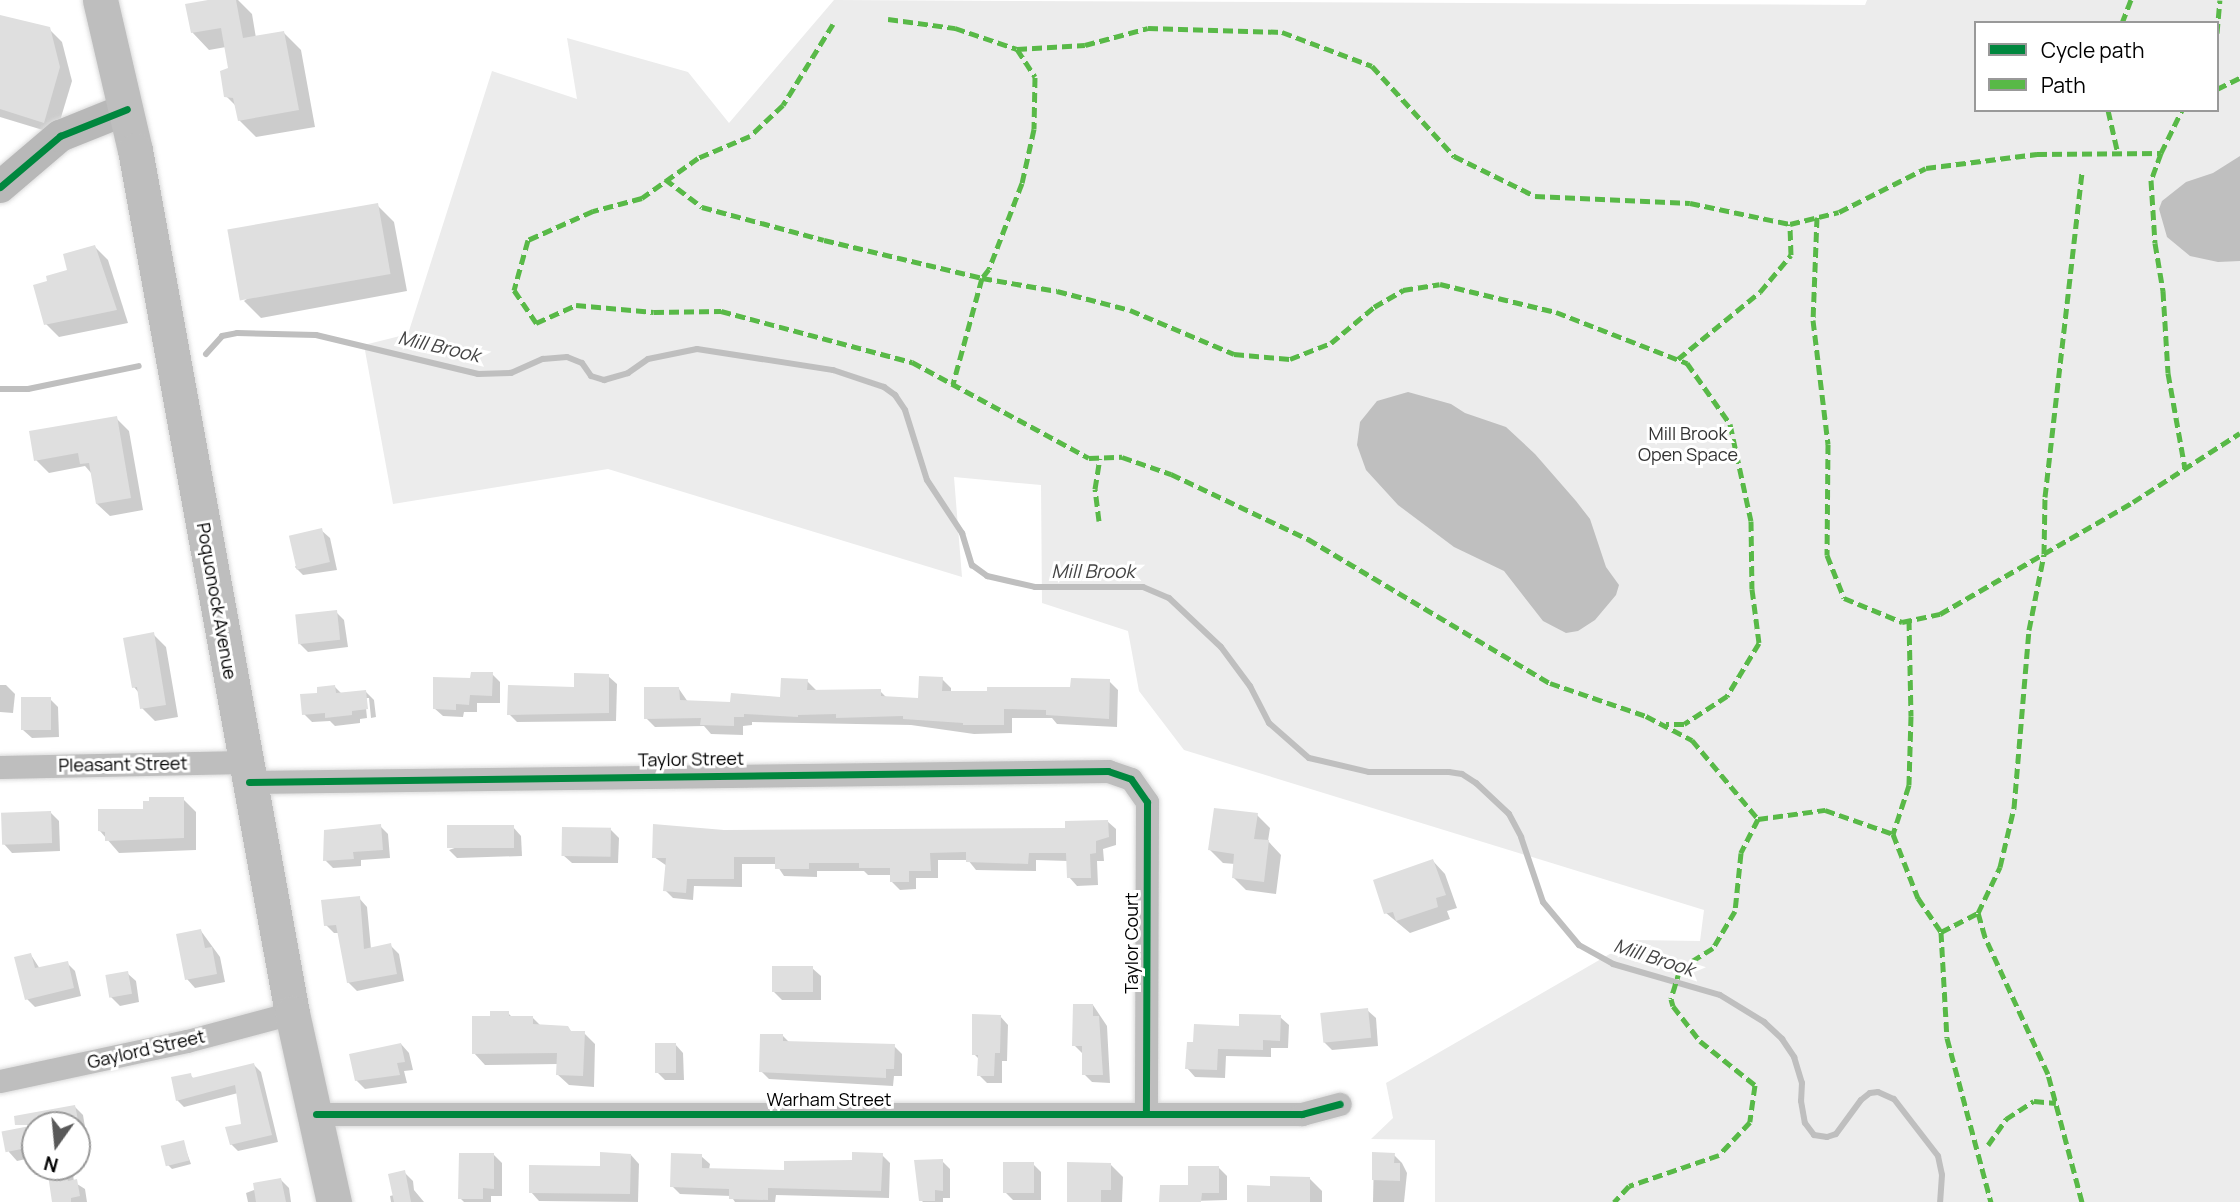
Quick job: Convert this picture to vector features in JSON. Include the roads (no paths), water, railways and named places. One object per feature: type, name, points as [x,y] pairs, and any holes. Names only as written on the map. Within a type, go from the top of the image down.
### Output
[{"type":"main road","name":"Poquonock Avenue","points":[[100,0],[127,109],[292,1013],[334,1202]]},
{"type":"street","points":[[0,187],[60,136],[127,109]]},
{"type":"street","name":"Pleasant Street","points":[[0,767],[247,772]]},
{"type":"street","name":"Taylor Street","points":[[247,772],[1108,771],[1131,779]]},
{"type":"street","name":"Taylor Court","points":[[1131,779],[1147,802],[1146,1113]]},
{"type":"street","name":"Gaylord Street","points":[[0,1082],[187,1041],[292,1013]]},
{"type":"street","name":"Warham Street","points":[[316,1114],[1302,1114],[1340,1104]]},
{"type":"waterway","name":"Mill Brook","points":[[206,354],[222,336],[237,333],[316,335],[478,374],[511,373],[543,359],[567,357],[582,363],[591,376],[604,380],[628,373],[648,359],[697,349],[833,370],[884,387],[895,395],[905,410],[927,480],[962,533],[972,565],[987,576],[1035,587],[1143,587],[1169,598],[1221,647],[1250,686],[1269,723],[1309,758],[1369,772],[1449,772],[1462,774],[1476,783],[1509,814],[1521,837],[1543,902],[1579,945],[1613,964],[1720,995],[1764,1022],[1782,1039],[1794,1057],[1802,1083],[1801,1101],[1805,1123],[1814,1135],[1827,1137],[1836,1134],[1861,1100],[1870,1093],[1878,1092],[1894,1099],[1938,1156],[1942,1175],[1940,1202]]},
{"type":"waterway","name":"Mill Brook","points":[[0,389],[28,389],[139,366]]},
{"type":"park label","name":"Mill Brook Open Space","points":[[1688,444]]}]
